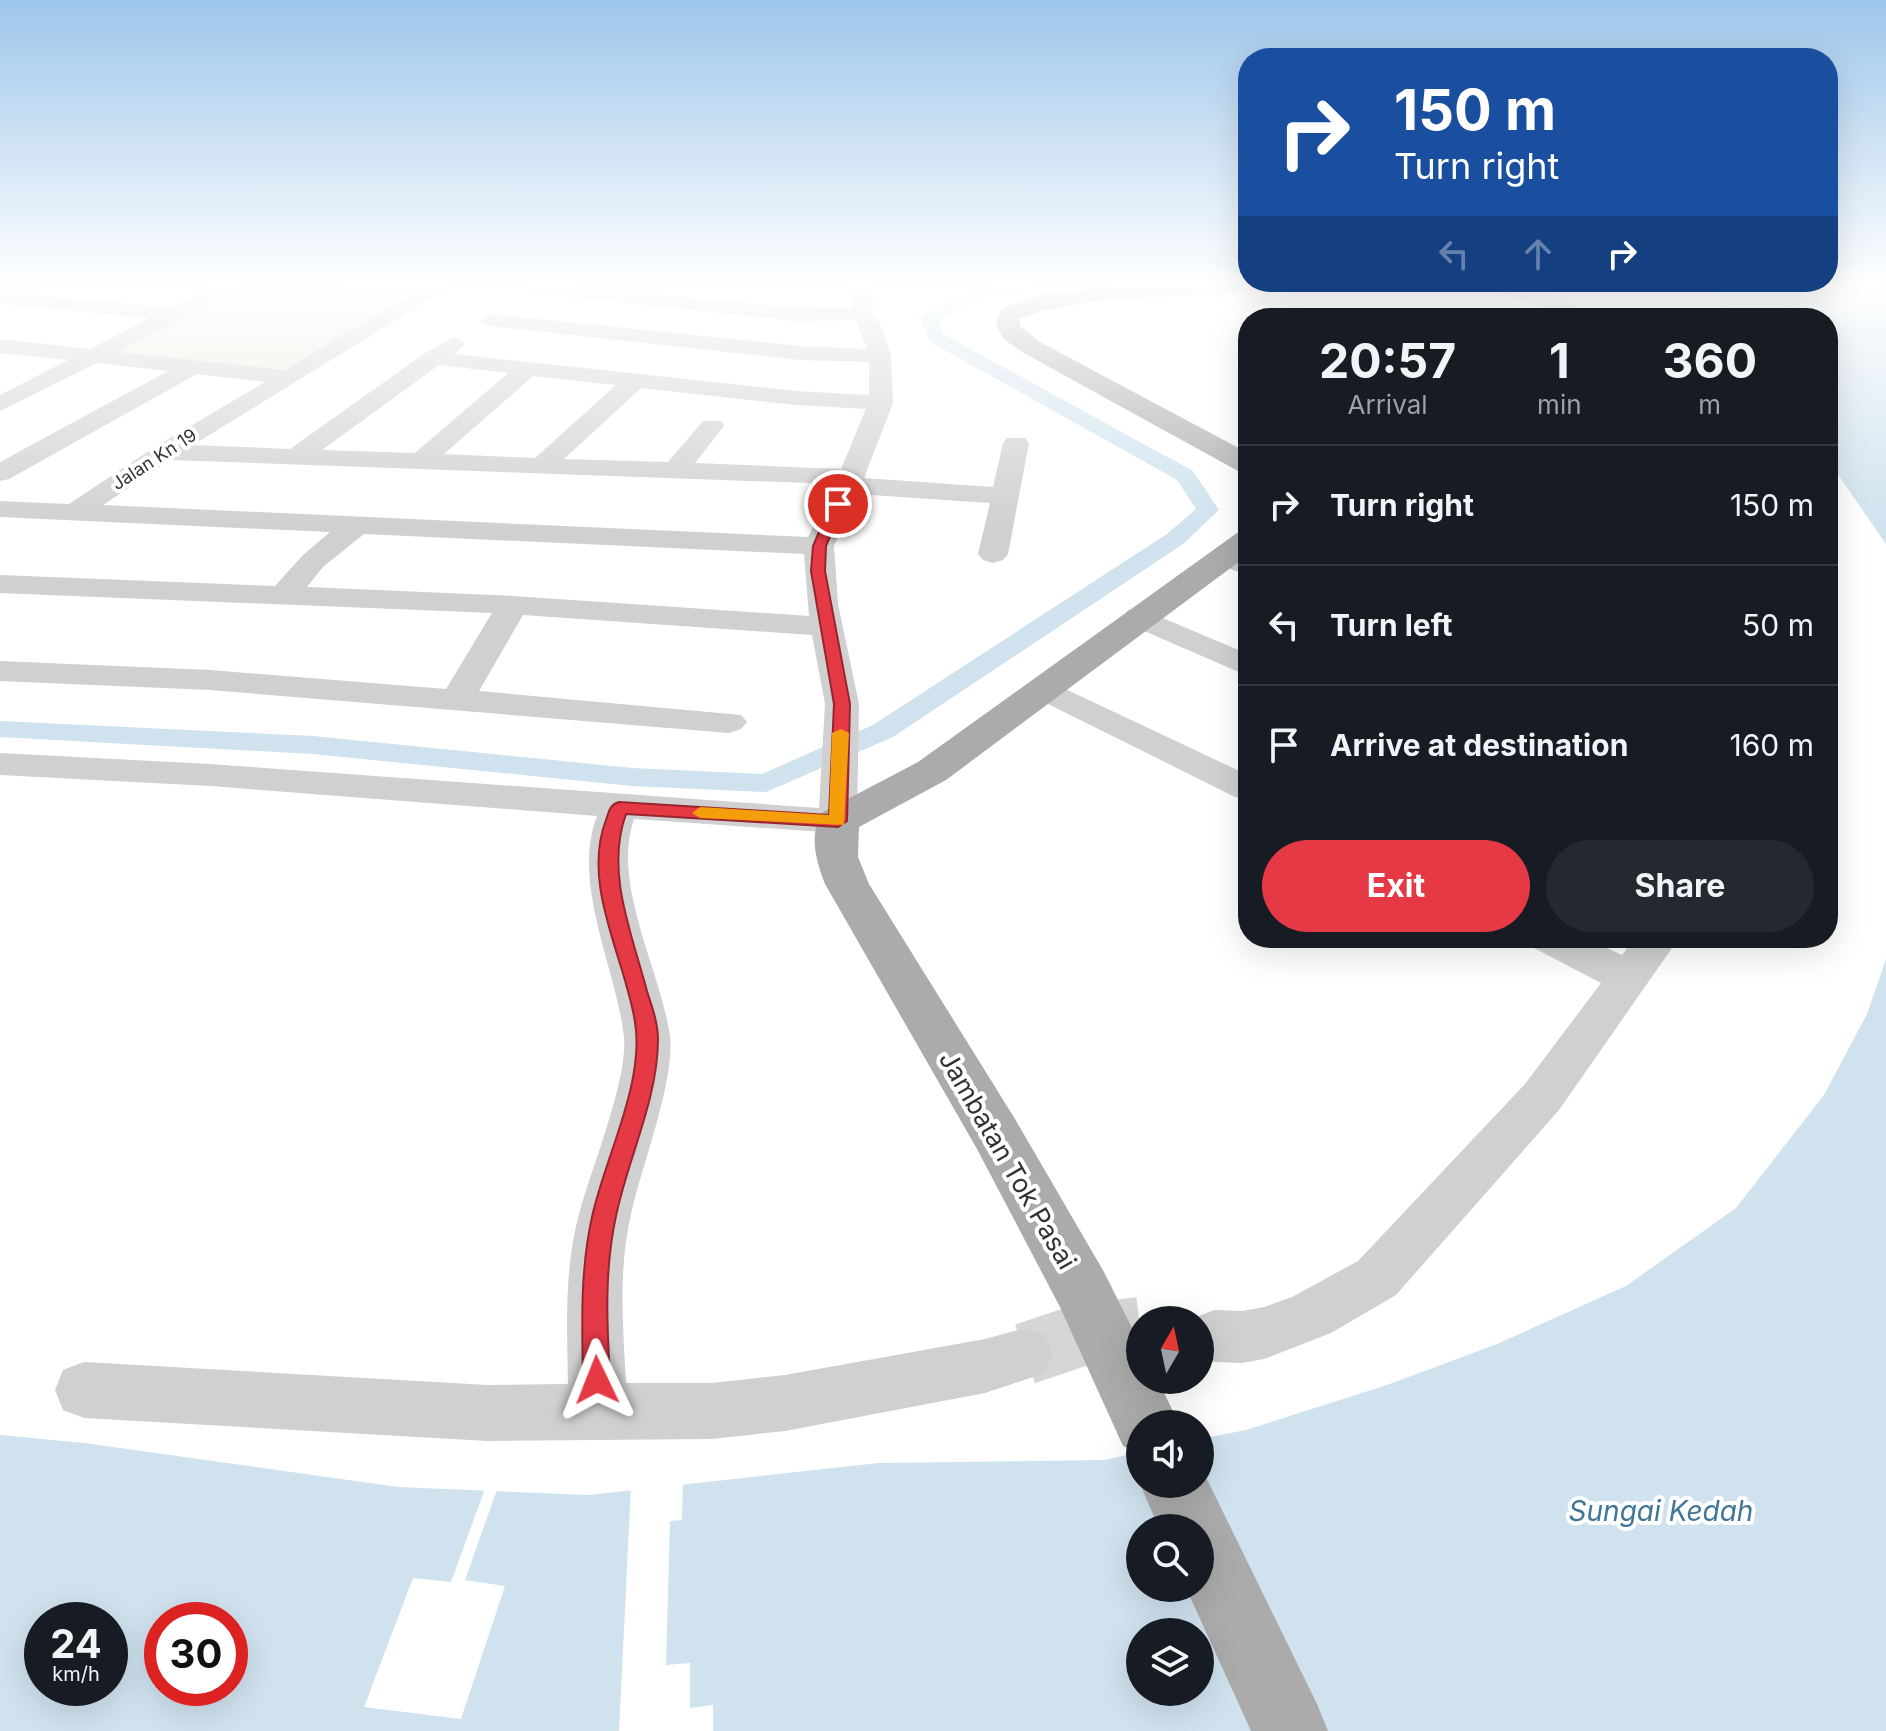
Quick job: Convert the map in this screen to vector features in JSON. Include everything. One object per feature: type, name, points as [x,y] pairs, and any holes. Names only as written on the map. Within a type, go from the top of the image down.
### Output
[{"type":"main road","points":[[1067,367],[1238,460]]},
{"type":"main road","points":[[838,811],[932,771],[1139,617],[1238,556]]},
{"type":"main road","name":"Jambatan Tok Pasai","points":[[838,811],[836,857],[858,903],[996,1134],[1076,1278],[1139,1410]]},
{"type":"main road","points":[[1214,1569],[1290,1731]]},
{"type":"street","points":[[0,404],[71,367]]},
{"type":"street","points":[[0,473],[193,367],[287,377]]},
{"type":"street","name":"Jalan Kn 19","points":[[75,512],[164,452],[304,367]]},
{"type":"street","points":[[294,458],[421,367]]},
{"type":"street","points":[[508,367],[796,398],[881,403]]},
{"type":"street","points":[[0,764],[186,773],[619,808],[838,811],[842,704],[822,604],[819,546],[881,403],[880,367]]},
{"type":"street","points":[[419,463],[527,369]]},
{"type":"street","points":[[540,467],[636,380]]},
{"type":"street","points":[[674,472],[712,426]]},
{"type":"street","points":[[993,554],[1016,443]]},
{"type":"street","points":[[164,452],[849,481],[1006,496]]},
{"type":"street","points":[[0,509],[819,546]]},
{"type":"street","points":[[284,595],[313,561],[357,525]]},
{"type":"street","points":[[0,584],[513,605],[828,627]]},
{"type":"street","points":[[457,699],[513,605]]},
{"type":"street","points":[[1139,617],[1238,662]]},
{"type":"street","points":[[0,671],[194,679],[729,722]]},
{"type":"street","points":[[1044,689],[1238,784]]},
{"type":"street","points":[[598,1412],[593,1286],[604,1217],[642,1082],[647,1039],[609,875],[608,838],[619,808]]},
{"type":"street","points":[[1569,948],[1628,977]]},
{"type":"street","points":[[1214,1336],[1242,1337],[1264,1333],[1320,1311],[1377,1278],[1542,1097],[1590,1036],[1650,948]]},
{"type":"street","points":[[84,1390],[488,1413],[712,1411],[785,1403],[985,1366],[1025,1354]]},
{"type":"shaded area","points":[[230,367],[294,367],[284,373]]},
{"type":"water","points":[[1838,367],[1886,367],[1886,544],[1838,474]]},
{"type":"water","name":"Sungai Kedah","points":[[1886,959],[1886,1731],[0,1731],[0,1435],[84,1443],[398,1487],[588,1495],[879,1463],[1105,1460],[1126,1455],[1126,1498],[1214,1498],[1214,1436],[1246,1430],[1387,1385],[1497,1344],[1626,1286],[1736,1208],[1824,1095],[1867,1014]]},
{"type":"pier","points":[[683,1480],[682,1520],[670,1521],[666,1665],[690,1663],[690,1708],[713,1705],[713,1731],[619,1731],[631,1486]]},
{"type":"pier","points":[[486,1486],[498,1487],[465,1580],[505,1586],[461,1719],[364,1707],[413,1578],[451,1582]]},
{"type":"waterway","points":[[0,729],[313,745],[632,777],[766,783],[883,731],[1175,539],[1208,510],[1185,476],[989,367]]},
{"type":"tunnel","points":[[1025,1354],[1081,1335],[1126,1330]]},
{"type":"slow traffic","points":[[700,813],[838,821],[841,733]]},
{"type":"route","points":[[597,1380],[593,1286],[604,1217],[625,1133],[642,1082],[647,1039],[645,1019],[609,875],[608,838],[619,808],[838,821],[842,704],[818,571],[819,546],[838,504]]}]
